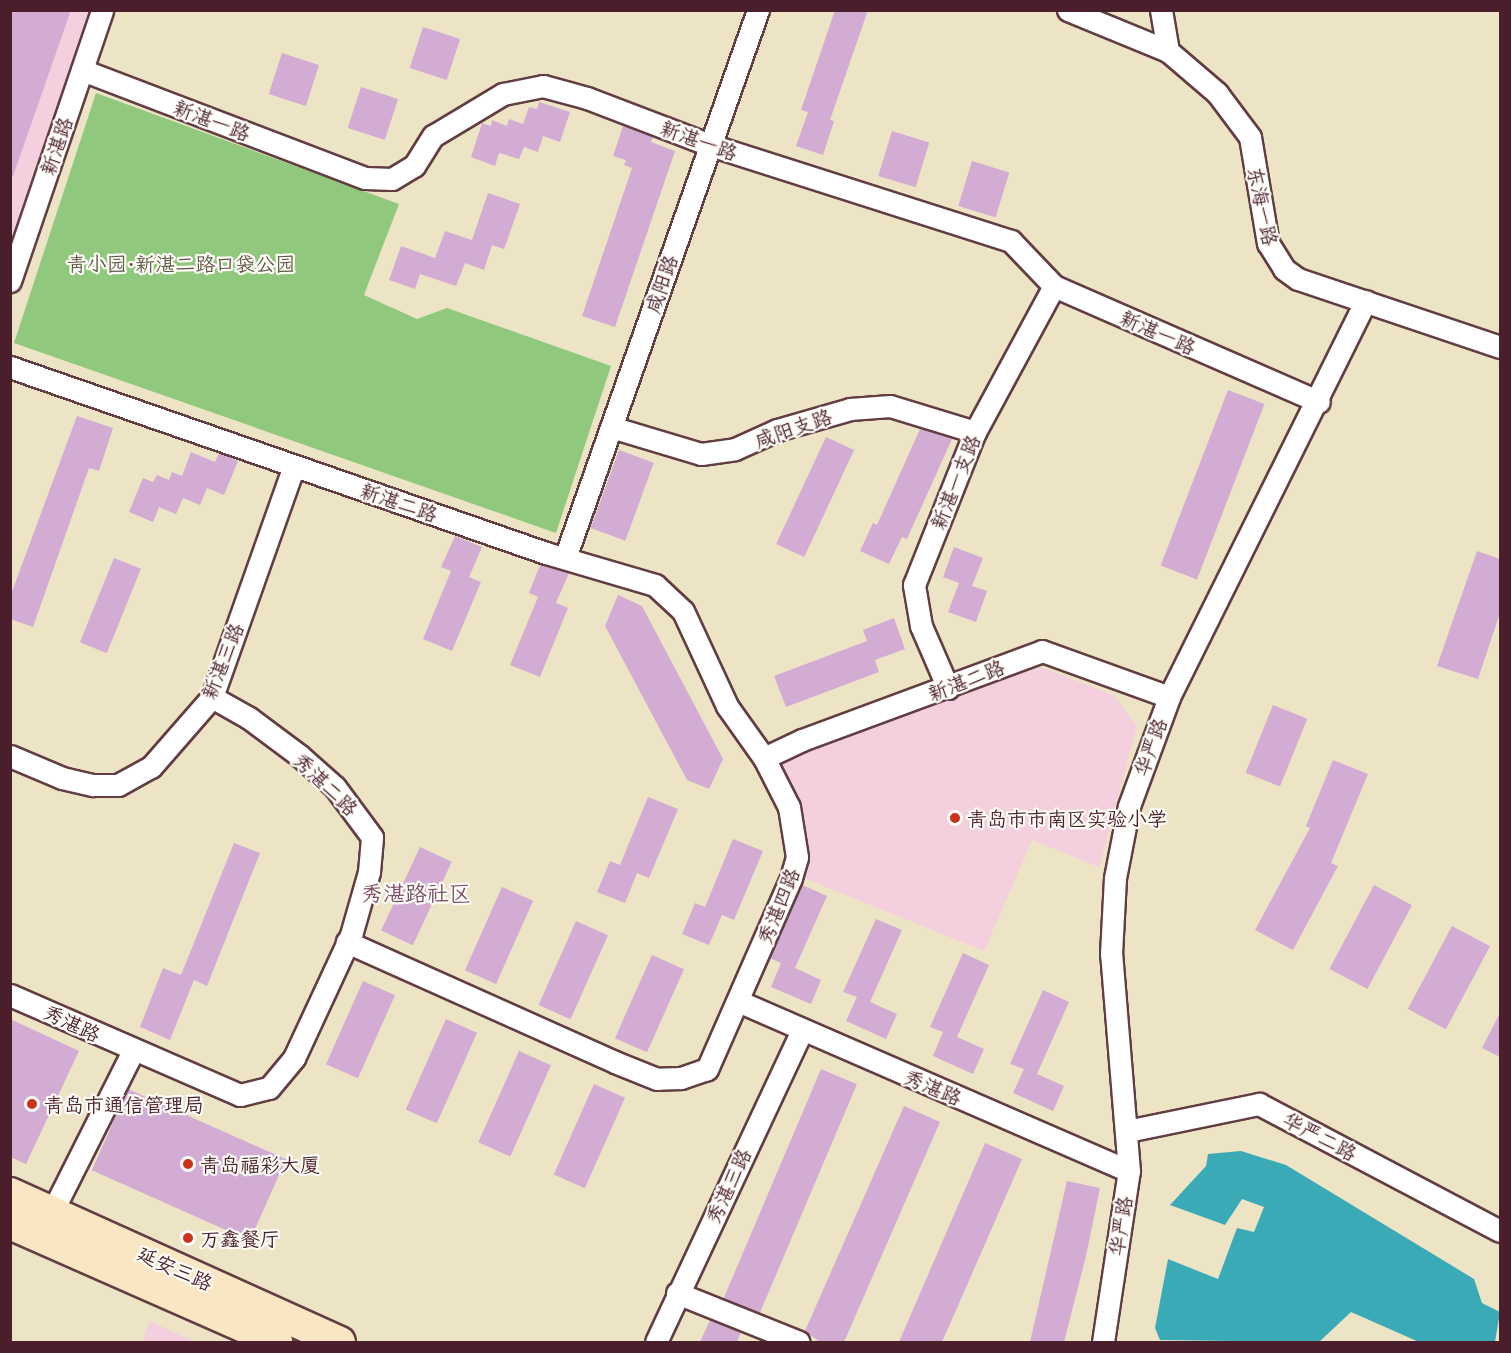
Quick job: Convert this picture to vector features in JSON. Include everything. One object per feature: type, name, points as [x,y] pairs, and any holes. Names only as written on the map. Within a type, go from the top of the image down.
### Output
[{"type":"main road","name":"延安三路","points":[[10,1193],[340,1342]]},
{"type":"main road","name":"延安三路","points":[[10,1224],[277,1342]]},
{"type":"street","name":"新湛路","points":[[10,281],[102,10]]},
{"type":"street","name":"咸阳路","points":[[565,558],[758,10]]},
{"type":"street","name":"东海一路","points":[[1068,10],[1168,51],[1217,93],[1250,137],[1268,243],[1279,264],[1298,279],[1500,347]]},
{"type":"street","points":[[1161,10],[1168,51]]},
{"type":"street","name":"新湛一路","points":[[82,70],[365,178],[392,179],[414,166],[433,136],[503,94],[543,86],[587,98],[711,145],[1011,241],[1054,286],[1318,402]]},
{"type":"street","name":"新湛一支路","points":[[948,688],[921,626],[914,585],[975,432],[1054,286]]},
{"type":"street","name":"华严路","points":[[1103,1342],[1129,1171],[1111,954],[1115,878],[1129,806],[1169,697],[1318,402],[1366,301]]},
{"type":"street","name":"新湛二路","points":[[10,367],[565,558],[655,585],[683,611],[727,706]]},
{"type":"street","name":"咸阳支路","points":[[611,427],[701,454],[735,449],[777,430],[850,409],[890,405],[975,432]]},
{"type":"street","name":"新湛三路","points":[[10,756],[62,778],[93,785],[118,785],[151,767],[212,697],[294,465]]},
{"type":"street","name":"新湛二路","points":[[764,758],[802,740],[948,688],[1042,651],[1169,697]]},
{"type":"street","name":"秀湛二路","points":[[133,1051],[240,1095],[269,1088],[294,1058],[347,942],[369,872],[372,837],[335,787],[300,756],[249,718],[212,697]]},
{"type":"street","name":"秀湛四路","points":[[347,942],[469,999],[657,1079],[681,1078],[707,1069],[748,979],[797,858],[789,807],[764,758],[727,706]]},
{"type":"street","name":"秀湛路","points":[[10,995],[133,1051]]},
{"type":"street","name":"秀湛路","points":[[738,1001],[802,1031],[1129,1171]]},
{"type":"street","name":"秀湛三路","points":[[656,1342],[677,1293],[802,1031]]},
{"type":"street","points":[[52,1212],[133,1051]]},
{"type":"street","name":"华严二路","points":[[1127,1131],[1259,1104],[1500,1231]]},
{"type":"street","points":[[677,1293],[799,1342]]},
{"type":"shaded area","points":[[11,11],[92,11],[11,244]]},
{"type":"shaded area","name":"青岛市市南区实验小学","points":[[1026,668],[1043,668],[1114,695],[1137,726],[1099,867],[1032,840],[984,951],[799,876],[779,765],[798,748]]},
{"type":"shaded area","points":[[150,1321],[195,1342],[142,1342]]},
{"type":"green space","name":"青小园·新湛二路口袋公园","points":[[96,93],[399,204],[364,295],[417,319],[447,308],[611,366],[556,533],[14,343]]},
{"type":"water","points":[[1241,1151],[1286,1165],[1474,1279],[1482,1303],[1500,1312],[1495,1342],[1419,1342],[1351,1312],[1319,1342],[1160,1340],[1155,1328],[1168,1259],[1218,1279],[1237,1228],[1254,1232],[1264,1207],[1242,1199],[1225,1225],[1170,1205],[1206,1166],[1208,1154]]},
{"type":"building","points":[[10,10],[71,10],[13,176],[10,176]]},
{"type":"building","points":[[835,10],[868,10],[830,120],[834,121],[823,155],[796,146],[808,112],[801,110]]},
{"type":"building","points":[[423,27],[460,39],[447,80],[410,68]]},
{"type":"building","points":[[282,53],[319,65],[306,106],[269,94]]},
{"type":"building","points":[[361,87],[398,99],[385,140],[348,128]]},
{"type":"building","points":[[539,102],[570,112],[560,142],[543,136],[538,152],[524,147],[519,159],[499,153],[495,166],[471,157],[482,123],[491,126],[492,120],[507,126],[509,119],[523,124],[529,107],[537,109]]},
{"type":"building","points":[[623,126],[653,137],[651,142],[675,151],[615,327],[582,316],[632,168],[624,165],[626,160],[613,156]]},
{"type":"building","points":[[892,131],[929,142],[916,187],[878,176]]},
{"type":"building","points":[[972,161],[1009,172],[996,217],[958,206]]},
{"type":"building","points":[[488,193],[520,204],[504,249],[492,245],[484,270],[465,263],[456,286],[420,274],[415,289],[389,280],[401,246],[435,258],[445,231],[472,240]]},
{"type":"building","points":[[1228,390],[1264,404],[1197,579],[1161,566]]},
{"type":"building","points":[[77,416],[113,428],[99,471],[89,468],[33,627],[10,619],[10,597]]},
{"type":"building","points":[[920,429],[952,439],[907,539],[902,537],[889,564],[860,551],[873,523],[877,525]]},
{"type":"building","points":[[826,437],[854,450],[804,557],[776,544]]},
{"type":"building","points":[[619,450],[654,463],[625,541],[591,528]]},
{"type":"building","points":[[191,452],[215,462],[219,453],[238,461],[224,495],[207,488],[200,505],[183,498],[176,514],[159,507],[153,522],[129,512],[143,478],[153,482],[157,475],[169,480],[172,472],[182,476]]},
{"type":"building","points":[[455,536],[482,547],[469,577],[481,582],[452,651],[423,639],[451,571],[441,567]]},
{"type":"building","points":[[954,547],[983,558],[972,586],[987,591],[976,622],[948,612],[959,583],[943,577]]},
{"type":"building","points":[[1477,551],[1500,559],[1500,613],[1478,679],[1437,666]]},
{"type":"building","points":[[114,558],[141,569],[107,653],[80,642]]},
{"type":"building","points":[[540,565],[569,573],[556,603],[568,608],[540,677],[510,665],[538,597],[529,593]]},
{"type":"building","points":[[618,595],[642,606],[723,759],[709,789],[687,780],[605,626]]},
{"type":"building","points":[[894,618],[905,649],[875,660],[879,672],[786,707],[774,676],[867,641],[863,630]]},
{"type":"building","points":[[1273,705],[1307,719],[1280,787],[1246,773]]},
{"type":"building","points":[[1333,760],[1368,774],[1331,863],[1338,866],[1293,950],[1255,930],[1310,828],[1306,826]]},
{"type":"building","points":[[648,797],[678,809],[649,878],[637,873],[625,903],[597,892],[610,861],[620,865]]},
{"type":"building","points":[[733,839],[763,851],[734,920],[722,915],[709,945],[682,934],[695,903],[705,907]]},
{"type":"building","points":[[234,843],[260,853],[207,986],[194,980],[170,1040],[140,1027],[163,968],[181,975]]},
{"type":"building","points":[[420,847],[452,862],[413,945],[381,930]]},
{"type":"building","points":[[802,885],[827,896],[795,968],[821,980],[811,1004],[771,987],[781,963],[770,958]]},
{"type":"building","points":[[1374,885],[1412,905],[1367,989],[1329,969]]},
{"type":"building","points":[[502,887],[533,901],[496,984],[465,970]]},
{"type":"building","points":[[876,919],[902,930],[870,1002],[897,1014],[886,1039],[846,1021],[857,997],[843,992]]},
{"type":"building","points":[[576,921],[608,935],[571,1019],[539,1005]]},
{"type":"building","points":[[1452,926],[1490,946],[1446,1029],[1408,1009]]},
{"type":"building","points":[[963,953],[989,965],[957,1037],[984,1049],[973,1074],[933,1056],[943,1032],[930,1027]]},
{"type":"building","points":[[652,955],[684,969],[647,1052],[615,1038]]},
{"type":"building","points":[[363,981],[395,995],[358,1078],[326,1064]]},
{"type":"building","points":[[1043,990],[1069,1002],[1037,1074],[1064,1086],[1053,1111],[1013,1093],[1024,1069],[1010,1064]]},
{"type":"building","points":[[1500,1013],[1500,1057],[1482,1048]]},
{"type":"building","name":"青岛市通信管理局","points":[[10,1019],[79,1051],[26,1164],[10,1157]]},
{"type":"building","points":[[446,1019],[477,1033],[437,1123],[406,1109]]},
{"type":"building","points":[[519,1051],[551,1065],[510,1157],[478,1142]]},
{"type":"building","points":[[821,1069],[857,1084],[760,1313],[724,1298]]},
{"type":"building","points":[[594,1084],[625,1098],[585,1188],[554,1174]]},
{"type":"building","name":"青岛福彩大厦","points":[[128,1089],[286,1159],[250,1241],[92,1170]]},
{"type":"building","points":[[904,1106],[940,1122],[844,1342],[820,1342],[805,1331]]},
{"type":"building","points":[[985,1143],[1022,1159],[942,1342],[899,1342]]},
{"type":"building","points":[[1067,1181],[1100,1188],[1086,1256],[1064,1342],[1030,1342]]},
{"type":"building","points":[[710,1320],[741,1332],[737,1342],[700,1342]]},
{"type":"place","name":"青岛市市南区实验小学","points":[[955,818]]},
{"type":"place","name":"青岛市通信管理局","points":[[32,1104]]},
{"type":"place","name":"青岛福彩大厦","points":[[188,1164]]},
{"type":"place","name":"万鑫餐厅","points":[[188,1238]]},
{"type":"district","name":"秀湛路社区","points":[[416,893]]}]
